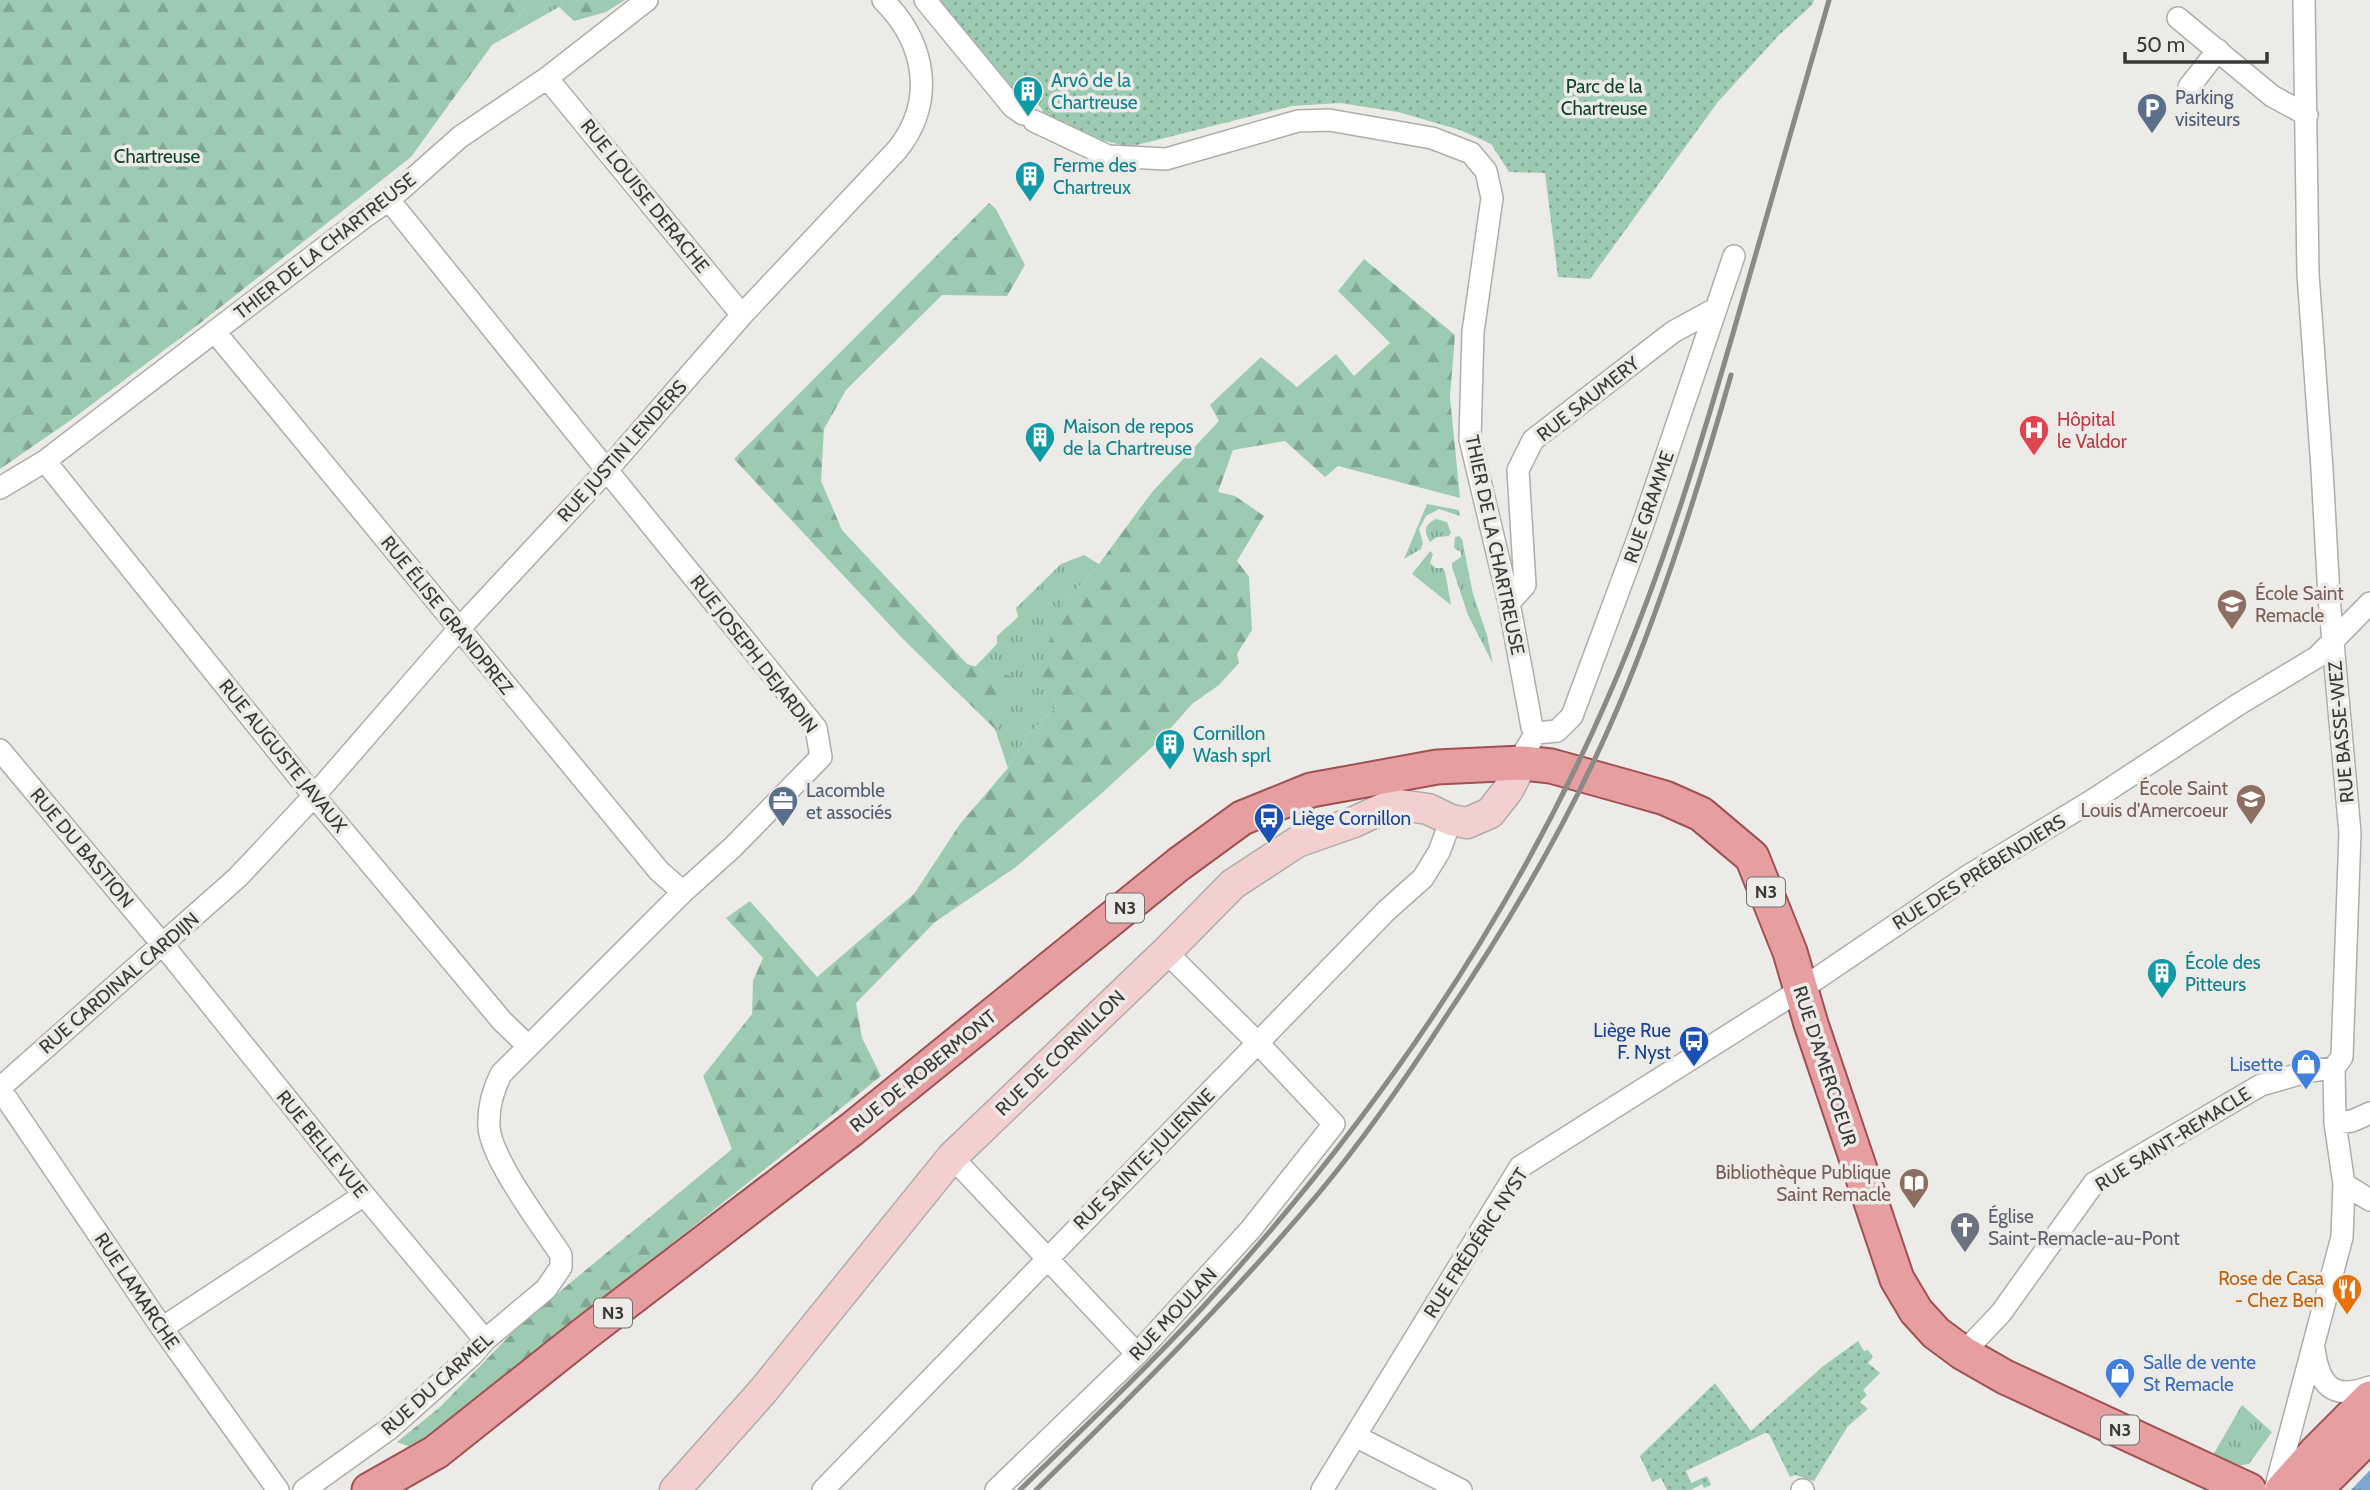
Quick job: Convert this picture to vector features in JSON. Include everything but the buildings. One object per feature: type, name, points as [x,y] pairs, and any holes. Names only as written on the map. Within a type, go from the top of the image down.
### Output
[{"type":"main road","name":"RUE D'AMERCOEUR","points":[[1522,763],[1551,766],[1665,798],[1701,814],[1752,857],[1790,952],[1800,990],[1897,1279],[1936,1333],[1963,1353],[2005,1377],[2249,1490]]},
{"type":"main road","name":"RUE DE CORNILLON","points":[[675,1490],[763,1391],[952,1157],[1233,884],[1297,842],[1354,822],[1393,804],[1427,809],[1451,820],[1467,823],[1490,813],[1522,763]]},
{"type":"main road","name":"RUE DE ROBERMONT","points":[[369,1490],[436,1452],[587,1332],[852,1129],[1179,864],[1242,818],[1311,790],[1333,785],[1437,767],[1522,763]]},
{"type":"main road","points":[[2282,1490],[2316,1451],[2370,1398]]},
{"type":"main road","points":[[2315,1490],[2370,1435]]},
{"type":"street","name":"THIER DE LA CHARTREUSE","points":[[0,488],[45,461],[389,200],[460,137],[547,78],[647,0]]},
{"type":"street","name":"RUE JUSTIN LENDERS","points":[[238,877],[314,796],[458,630],[607,470],[743,315],[910,134],[920,95],[921,69],[914,42],[900,17],[883,0]]},
{"type":"street","name":"THIER DE LA CHARTREUSE","points":[[925,0],[1013,107],[1028,118],[1108,156],[1166,159],[1298,121],[1329,120],[1432,138],[1471,153],[1486,171],[1492,198],[1473,332],[1470,439],[1509,603],[1532,727],[1536,733]]},
{"type":"street","name":"RUE BASSE-WEZ","points":[[2275,1490],[2342,1237],[2344,1184],[2335,1123],[2334,1068],[2342,1057],[2350,833],[2329,597],[2308,274],[2304,0]]},
{"type":"street","points":[[2178,18],[2272,96],[2306,114]]},
{"type":"street","points":[[2189,87],[2218,50]]},
{"type":"street","name":"RUE LOUISE DERACHE","points":[[547,78],[743,315]]},
{"type":"street","name":"RUE JOSEPH DEJARDIN","points":[[389,200],[570,428],[816,728],[818,734],[821,757],[811,770],[527,1045],[501,1074],[494,1088],[489,1128],[495,1150],[561,1255],[561,1267]]},
{"type":"street","name":"RUE GRAMME","points":[[1536,733],[1557,731],[1572,716],[1640,533],[1734,256]]},
{"type":"street","name":"RUE SAUMERY","points":[[1509,603],[1525,585],[1518,470],[1533,440],[1673,332],[1716,309]]},
{"type":"street","name":"RUE ÉLISE GRANDPREZ","points":[[215,332],[659,872],[683,892]]},
{"type":"street","name":"RUE AUGUSTE JAVAUX","points":[[45,461],[314,796],[502,1021],[527,1045]]},
{"type":"street","name":"RUE DES PRÉBENDIERS","points":[[1800,990],[1968,876],[2318,657],[2370,603]]},
{"type":"street","points":[[1522,763],[1526,749],[1536,733]]},
{"type":"street","name":"RUE DU BASTION","points":[[0,750],[163,945]]},
{"type":"street","name":"RUE SAINTE-JULIENNE","points":[[823,1490],[1386,911],[1423,878],[1440,852],[1451,820]]},
{"type":"street","name":"RUE CARDINAL CARDIJN","points":[[0,1089],[238,877]]},
{"type":"street","name":"RUE BELLE VUE","points":[[163,945],[364,1195],[485,1340]]},
{"type":"street","points":[[1166,952],[1259,1044]]},
{"type":"street","name":"RUE FRÉDÉRIC NYST","points":[[1322,1490],[1520,1167],[1800,990]]},
{"type":"street","name":"RUE MOULAN","points":[[996,1490],[1137,1354],[1251,1229],[1334,1124],[1259,1044]]},
{"type":"street","name":"RUE SAINT-REMACLE","points":[[1963,1353],[2001,1313],[2094,1183],[2261,1085],[2310,1071],[2334,1068]]},
{"type":"street","name":"RUE LAMARCHE","points":[[0,1089],[162,1328],[278,1490]]},
{"type":"street","points":[[2335,1123],[2352,1121],[2370,1113]]},
{"type":"street","points":[[952,1157],[1137,1354]]},
{"type":"street","points":[[2344,1184],[2370,1200]]},
{"type":"street","points":[[162,1328],[364,1195]]},
{"type":"street","name":"RUE DU CARMEL","points":[[304,1490],[389,1429],[472,1355],[485,1340],[546,1289],[561,1267]]},
{"type":"street","name":"RUE BASSE-WEZ","points":[[2313,1343],[2320,1377],[2330,1388],[2350,1392],[2370,1387]]},
{"type":"street","points":[[1355,1436],[1461,1490]]},
{"type":"green space","name":"Chartreuse","points":[[0,0],[533,0],[492,45],[411,157],[199,324],[71,420],[0,469]]},
{"type":"green space","points":[[533,0],[563,0],[559,7],[492,45]]},
{"type":"green space","points":[[563,0],[625,0],[606,12],[574,21],[559,7]]},
{"type":"green space","name":"Parc de la Chartreuse","points":[[938,0],[1814,0],[1717,103],[1590,279],[1558,277],[1545,173],[1509,172],[1491,144],[1460,130],[1398,112],[1340,103],[1292,106],[1129,147],[1044,125],[1042,109],[1027,94],[1018,105]]},
{"type":"green space","points":[[989,203],[996,209],[1025,265],[1007,296],[942,295],[846,390],[824,429],[821,481],[842,530],[967,664],[1021,679],[995,729],[902,638],[734,459]]},
{"type":"green space","points":[[1364,259],[1455,335],[1450,397],[1460,498],[1338,466],[1325,477],[1285,441],[1233,450],[1218,492],[1235,496],[1264,516],[1237,561],[1249,577],[1252,630],[1237,654],[1239,663],[1219,685],[1192,704],[1162,738],[1102,793],[1016,867],[935,922],[856,1003],[862,1038],[881,1076],[416,1449],[397,1442],[440,1407],[523,1322],[732,1149],[703,1076],[752,1014],[753,981],[763,958],[726,918],[750,901],[817,977],[914,894],[960,824],[1008,768],[1027,736],[1056,707],[1037,674],[1063,604],[1099,564],[1152,492],[1219,421],[1210,405],[1261,357],[1297,387],[1336,354],[1354,376],[1390,343],[1338,291]]},
{"type":"green space","points":[[1427,504],[1459,510],[1460,516],[1439,509],[1426,516],[1419,529],[1423,543],[1421,549],[1404,559]]},
{"type":"green space","points":[[1436,519],[1447,522],[1451,533],[1430,542],[1426,528]]},
{"type":"green space","points":[[1455,537],[1462,539],[1473,594],[1487,635],[1493,664],[1468,615],[1452,567],[1452,563],[1461,557],[1461,552],[1454,548]]},
{"type":"green space","points":[[1430,551],[1433,554],[1430,563],[1436,568],[1443,568],[1445,572],[1451,605],[1412,574]]},
{"type":"green space","points":[[1084,555],[1099,564],[1063,604],[1053,699],[1056,707],[1027,736],[1008,768],[995,729],[1020,679],[975,667],[997,644],[997,636],[1018,617],[1016,608],[1061,564]]},
{"type":"green space","points":[[1858,1341],[1864,1351],[1868,1350],[1873,1357],[1868,1363],[1880,1373],[1863,1390],[1867,1395],[1860,1402],[1868,1409],[1848,1426],[1814,1481],[1795,1475],[1790,1477],[1769,1434],[1765,1433],[1686,1471],[1691,1483],[1707,1476],[1711,1485],[1704,1488],[1702,1484],[1691,1490],[1667,1490],[1661,1478],[1652,1482],[1640,1456],[1715,1383],[1751,1431],[1822,1367]]},
{"type":"green space","points":[[2242,1405],[2272,1432],[2249,1464],[2235,1466],[2213,1455]]},
{"type":"water","points":[[2370,1470],[2370,1490],[2351,1490]]},
{"type":"railway","points":[[1020,1490],[1173,1339],[1279,1221],[1387,1082],[1437,1010],[1528,860],[1569,782],[1606,702],[1663,557],[1711,409],[1829,0]]},
{"type":"railway","points":[[1036,1490],[1216,1309],[1318,1194],[1401,1084],[1495,941],[1562,825],[1619,705],[1680,542],[1731,375]]},
{"type":"place","name":"Arvô de la Chartreuse","points":[[1028,118]]},
{"type":"place","name":"Parking visiteurs","points":[[2152,135]]},
{"type":"place","name":"Ferme des Chartreux","points":[[1030,203]]},
{"type":"place","name":"Hôpital le Valdor","points":[[2034,457]]},
{"type":"place","name":"Maison de repos de la Chartreuse","points":[[1040,464]]},
{"type":"place","name":"École Saint Remacle","points":[[2232,631]]},
{"type":"place","name":"Cornillon Wash sprl","points":[[1170,771]]},
{"type":"place","name":"École Saint Louis d'Amercoeur","points":[[2251,826]]},
{"type":"place","name":"Lacomble et associés","points":[[783,828]]},
{"type":"place","name":"Liège Cornillon","points":[[1269,845]]},
{"type":"place","name":"École des Pitteurs","points":[[2162,1000]]},
{"type":"place","name":"Liège Rue F. Nyst","points":[[1694,1068]]},
{"type":"place","name":"Lisette","points":[[2306,1091]]},
{"type":"place","name":"Bibliothèque Publique Saint Remacle","points":[[1914,1210]]},
{"type":"place","name":"Église Saint-Remacle-au-Pont","points":[[1965,1254]]},
{"type":"place","name":"Rose de Casa - Chez Ben","points":[[2347,1316]]},
{"type":"place","name":"Salle de vente St Remacle","points":[[2120,1400]]}]
